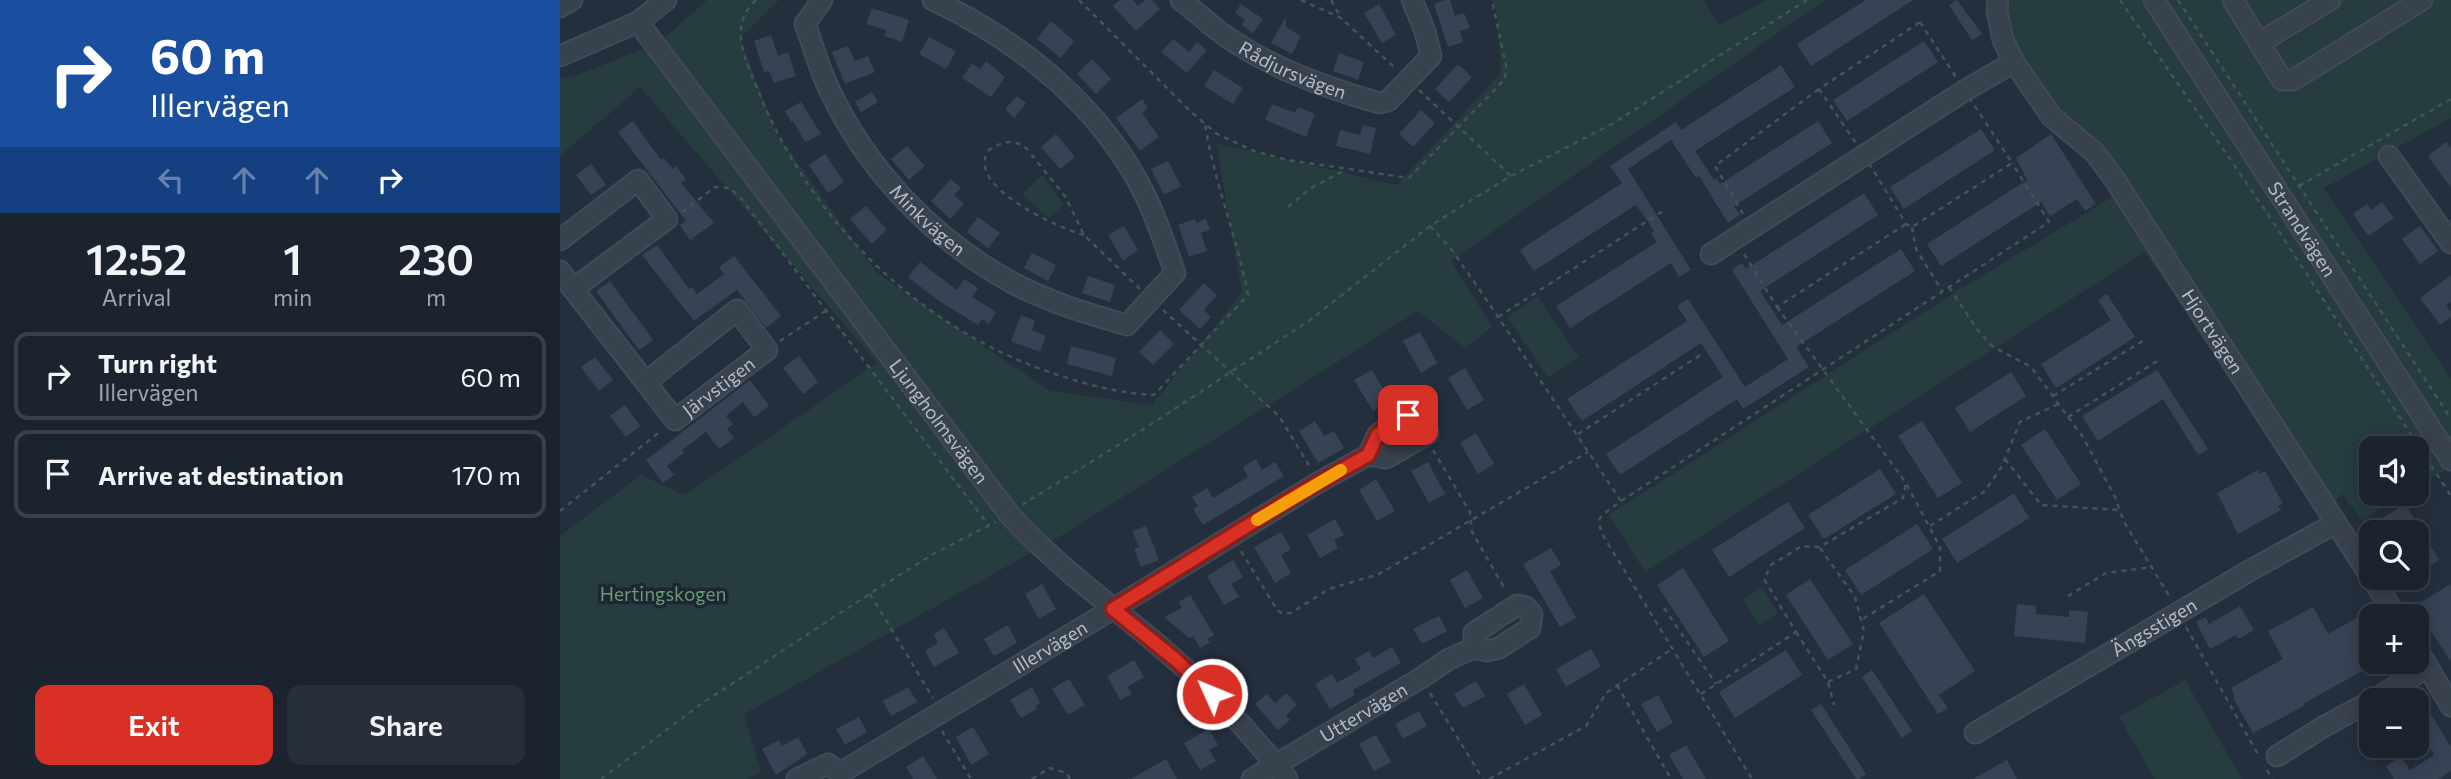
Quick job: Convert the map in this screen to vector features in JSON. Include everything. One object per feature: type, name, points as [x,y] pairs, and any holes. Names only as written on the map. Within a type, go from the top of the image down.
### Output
[{"type":"street","points":[[560,7],[572,0]]},
{"type":"street","points":[[560,56],[638,22],[666,0]]},
{"type":"street","name":"Minkvägen","points":[[822,0],[805,24],[828,87],[874,165],[928,223],[974,260],[1012,283],[1094,316],[1127,325],[1152,301]]},
{"type":"street","points":[[933,0],[971,18],[1016,47],[1064,85],[1093,118],[1145,196],[1175,273],[1152,301]]},
{"type":"street","name":"Rådjursvägen","points":[[1181,0],[1224,35],[1273,65],[1327,88],[1379,103],[1388,101],[1409,80]]},
{"type":"street","points":[[1409,80],[1431,55],[1425,31],[1412,0]]},
{"type":"street","name":"Hjortvägen","points":[[1998,0],[1997,11],[2003,40],[2014,62],[2052,116],[2095,153],[2115,180],[2388,604]]},
{"type":"street","name":"Strandvägen","points":[[2154,0],[2451,460]]},
{"type":"street","points":[[2259,43],[2330,0]]},
{"type":"street","points":[[2237,2],[2282,80],[2290,81],[2422,0]]},
{"type":"street","name":"Ljungholmsvägen","points":[[638,22],[1009,514],[1038,547],[1194,676],[1282,772]]},
{"type":"street","points":[[1711,254],[1964,91],[2014,62]]},
{"type":"street","points":[[2389,156],[2451,243]]},
{"type":"street","points":[[560,240],[638,180],[667,219],[573,289]]},
{"type":"street","name":"Järvstigen","points":[[560,271],[675,420],[767,350],[737,310],[646,382]]},
{"type":"street","name":"Illervägen","points":[[797,779],[828,764],[840,776],[1368,455],[1378,434],[1408,415],[1419,412],[1426,422],[1428,434],[1425,436],[1386,458],[1368,455]]},
{"type":"street","name":"Ängsstigen","points":[[1975,733],[2336,523]]},
{"type":"street","points":[[1474,648],[1474,633],[1515,606]]},
{"type":"street","name":"Uttervägen","points":[[1252,779],[1282,772],[1449,659],[1474,648],[1487,651],[1499,648],[1530,628],[1532,614],[1527,607],[1515,606]]},
{"type":"street","points":[[2429,669],[2451,706]]},
{"type":"street","points":[[2393,688],[2416,674]]},
{"type":"street","points":[[2277,756],[2359,708]]},
{"type":"path","points":[[756,0],[742,22],[740,42],[766,112],[799,173],[830,217],[879,270],[922,305],[1005,355],[1082,383],[1154,396],[1248,295],[1241,259],[1208,148],[1205,124]]},
{"type":"path","points":[[1079,0],[1217,134],[1254,151],[1288,160],[1409,178],[1505,79],[1506,66],[1492,0]]},
{"type":"path","points":[[1301,0],[1341,18],[1511,176]]},
{"type":"path","points":[[1331,0],[1341,18]]},
{"type":"path","points":[[601,779],[701,704],[870,594],[934,553],[1009,514],[1310,320],[1430,226],[1511,176],[1612,124],[1807,0]]},
{"type":"path","points":[[2120,0],[2263,207],[2451,496]]},
{"type":"path","points":[[2178,0],[2451,419]]},
{"type":"path","points":[[1752,228],[1715,166],[1819,89],[1920,22],[2049,222],[1602,515],[1598,526],[1752,779]]},
{"type":"path","points":[[1819,89],[1906,224],[1912,227]]},
{"type":"path","points":[[2299,187],[2451,99]]},
{"type":"path","points":[[1084,235],[1046,220],[992,184],[983,164],[989,150],[1008,142],[1023,145],[1065,195],[1084,235],[1152,301],[1279,416],[1320,482]]},
{"type":"path","points":[[1912,227],[2012,163]]},
{"type":"path","points":[[1288,207],[1311,188],[1345,170]]},
{"type":"path","points":[[667,219],[673,218],[715,187],[730,188],[741,198],[989,526]]},
{"type":"path","points":[[1498,317],[1663,211]]},
{"type":"path","points":[[1777,307],[1906,224]]},
{"type":"path","points":[[1430,226],[1451,249],[1621,501]]},
{"type":"path","points":[[1912,227],[1916,250],[1942,291]]},
{"type":"path","points":[[1735,239],[1777,307],[1906,483],[1940,547],[1940,571],[1861,620]]},
{"type":"path","points":[[1949,287],[1985,339],[2031,367],[2083,437],[2119,510],[2272,779]]},
{"type":"path","points":[[767,350],[827,310]]},
{"type":"path","points":[[2053,396],[2146,339]]},
{"type":"path","points":[[1577,435],[1702,354]]},
{"type":"path","points":[[2068,417],[2159,360]]},
{"type":"path","points":[[1929,526],[1985,491],[2005,459],[2020,422],[2059,404]]},
{"type":"path","points":[[560,512],[675,420]]},
{"type":"path","points":[[1425,436],[1471,512],[1472,532],[1515,606]]},
{"type":"path","points":[[1231,536],[1275,607],[1279,612],[1288,614],[1329,589],[1378,574],[1588,452]]},
{"type":"path","points":[[2005,459],[2041,505],[2119,510]]},
{"type":"path","points":[[1835,705],[1828,682],[1764,579],[1772,565],[1802,546],[1820,547],[1903,498],[1906,483]]},
{"type":"path","points":[[1820,547],[1855,597],[1864,631],[1856,669],[1828,682]]},
{"type":"path","points":[[2068,596],[2106,573],[2153,567]]},
{"type":"path","points":[[870,594],[939,707],[939,725],[971,779]]},
{"type":"path","points":[[1664,608],[1716,684]]},
{"type":"path","points":[[1700,695],[1797,632]]},
{"type":"path","points":[[1489,779],[1586,726],[1606,693],[1672,649]]},
{"type":"path","points":[[1421,678],[1483,779]]},
{"type":"path","points":[[1617,685],[1671,779]]},
{"type":"path","points":[[1032,779],[1050,768],[1066,773],[1070,779]]},
{"type":"green space","name":"Hertingskogen","points":[[707,0],[779,0],[740,38],[776,132],[877,273],[1050,391],[1152,405],[1242,293],[1216,143],[1397,185],[1501,73],[1496,8],[1492,0],[1704,0],[1719,25],[1767,0],[1825,0],[1451,261],[1492,327],[1465,348],[1418,311],[1064,534],[744,714],[761,772],[747,779],[560,779],[560,536],[641,475],[685,495],[877,363],[640,87],[560,156],[560,79],[578,75],[660,42]]},
{"type":"green space","points":[[1986,0],[2451,0],[2451,118],[2324,188],[2451,379],[2451,467],[2429,480],[2429,436],[2359,436],[2359,506],[2386,506],[2362,520],[2341,493],[2326,520],[2145,252],[1645,572],[1609,515],[1954,293],[2114,196]]},
{"type":"green space","points":[[1042,175],[1064,205],[1049,218],[1022,195]]},
{"type":"green space","points":[[1538,297],[1579,357],[1548,378],[1507,317]]},
{"type":"green space","points":[[1762,587],[1778,613],[1759,625],[1743,599]]},
{"type":"green space","points":[[2185,680],[2242,779],[2155,779],[2119,717]]},
{"type":"building","points":[[1120,0],[1133,0],[1138,6],[1145,0],[1152,0],[1160,9],[1136,31],[1113,6]]},
{"type":"building","points":[[1450,0],[1455,16],[1464,13],[1470,28],[1460,31],[1463,42],[1448,47],[1434,4]]},
{"type":"building","points":[[1866,0],[1913,0],[1811,66],[1797,44]]},
{"type":"building","points":[[1957,0],[1982,34],[1972,40],[1949,5]]},
{"type":"building","points":[[1241,4],[1263,19],[1253,33],[1242,25],[1245,20],[1235,13]]},
{"type":"building","points":[[1379,4],[1396,35],[1382,43],[1364,13]]},
{"type":"building","points":[[872,8],[909,20],[902,42],[884,36],[886,30],[866,24]]},
{"type":"building","points":[[1286,17],[1286,27],[1301,36],[1292,54],[1271,43]]},
{"type":"building","points":[[1051,21],[1074,41],[1061,58],[1037,39]]},
{"type":"building","points":[[771,35],[778,56],[788,52],[796,76],[774,83],[769,71],[764,72],[754,41]]},
{"type":"building","points":[[929,37],[956,51],[946,69],[919,54]]},
{"type":"building","points":[[1173,39],[1189,52],[1197,42],[1207,50],[1187,73],[1161,52]]},
{"type":"building","points":[[1924,41],[1938,62],[1847,121],[1833,100]]},
{"type":"building","points":[[848,46],[855,61],[868,56],[875,72],[845,84],[832,52]]},
{"type":"building","points":[[1339,53],[1364,62],[1358,80],[1333,71]]},
{"type":"building","points":[[1092,59],[1111,79],[1096,94],[1077,74]]},
{"type":"building","points":[[986,61],[1005,77],[991,97],[962,78],[972,64],[980,69]]},
{"type":"building","points":[[1458,64],[1472,77],[1449,102],[1435,89]]},
{"type":"building","points":[[1781,65],[1795,87],[1695,151],[1714,180],[1716,178],[1720,184],[1818,121],[1832,143],[1734,206],[1740,215],[1728,223],[1699,176],[1696,178],[1671,140],[1628,169],[1691,270],[1679,277],[1671,263],[1570,328],[1556,306],[1657,242],[1651,233],[1654,231],[1636,205],[1534,271],[1520,250],[1622,183],[1610,166],[1676,122],[1681,130]]},
{"type":"building","points":[[1214,70],[1243,88],[1233,104],[1204,86]]},
{"type":"building","points":[[872,92],[878,102],[861,112],[855,102]]},
{"type":"building","points":[[1017,96],[1026,103],[1014,118],[1005,109]]},
{"type":"building","points":[[1142,99],[1148,108],[1142,113],[1159,137],[1140,151],[1116,118]]},
{"type":"building","points":[[801,102],[821,134],[805,142],[785,111]]},
{"type":"building","points":[[1272,104],[1295,113],[1298,107],[1315,114],[1306,137],[1265,120]]},
{"type":"building","points":[[1421,110],[1435,123],[1413,147],[1399,134]]},
{"type":"building","points":[[633,121],[661,160],[664,158],[673,169],[676,166],[686,179],[681,183],[714,223],[690,240],[680,225],[686,221],[618,132]]},
{"type":"building","points":[[1363,125],[1376,128],[1370,154],[1336,146],[1340,130],[1360,135]]},
{"type":"building","points":[[1981,129],[1995,150],[1904,209],[1890,187]]},
{"type":"building","points":[[1056,134],[1075,157],[1060,169],[1041,147]]},
{"type":"building","points":[[2051,134],[2096,204],[2085,211],[2077,199],[2050,216],[2041,202],[1941,266],[1927,244],[2027,180],[2016,158]]},
{"type":"building","points":[[2446,142],[2451,148],[2451,188],[2428,156]]},
{"type":"building","points":[[907,146],[925,166],[909,180],[891,159]]},
{"type":"building","points":[[825,154],[844,182],[828,193],[809,165]]},
{"type":"building","points":[[1168,161],[1181,186],[1164,195],[1151,169]]},
{"type":"building","points":[[591,164],[606,185],[591,195],[576,175]]},
{"type":"building","points":[[951,179],[961,188],[954,195],[964,204],[950,219],[931,201]]},
{"type":"building","points":[[1864,193],[1878,215],[1760,291],[1782,325],[1901,249],[1915,271],[1796,347],[1809,367],[1743,409],[1737,399],[1620,475],[1606,454],[1723,377],[1701,343],[1582,421],[1567,399],[1687,321],[1677,306],[1688,299],[1745,387],[1788,359],[1732,270],[1742,263],[1746,269]]},
{"type":"building","points":[[2382,202],[2394,218],[2368,236],[2353,214],[2367,204],[2371,210]]},
{"type":"building","points":[[866,206],[887,230],[872,244],[850,219]]},
{"type":"building","points":[[978,217],[1000,233],[988,248],[967,232]]},
{"type":"building","points":[[1195,219],[1196,223],[1206,219],[1210,230],[1201,233],[1207,251],[1189,257],[1178,225]]},
{"type":"building","points":[[1124,226],[1138,250],[1123,261],[1108,235]]},
{"type":"building","points":[[2420,226],[2438,251],[2420,264],[2402,239]]},
{"type":"building","points":[[657,245],[689,289],[692,287],[697,294],[724,274],[719,267],[734,256],[781,316],[766,328],[737,290],[694,321],[642,255]]},
{"type":"building","points":[[1032,253],[1056,265],[1048,281],[1024,268]]},
{"type":"building","points":[[920,262],[957,290],[964,279],[978,288],[972,297],[996,312],[989,324],[982,319],[978,325],[939,301],[908,277]]},
{"type":"building","points":[[2451,275],[2451,302],[2446,305],[2451,317],[2440,325],[2420,298]]},
{"type":"building","points":[[1088,276],[1115,285],[1110,302],[1082,293]]},
{"type":"building","points":[[610,281],[653,340],[639,350],[596,291]]},
{"type":"building","points":[[1204,283],[1217,295],[1204,310],[1211,317],[1200,329],[1179,310]]},
{"type":"building","points":[[2107,294],[2135,337],[2056,388],[2041,364],[2111,320],[2098,300]]},
{"type":"building","points":[[1021,315],[1035,321],[1032,330],[1046,336],[1040,352],[1011,341]]},
{"type":"building","points":[[1160,330],[1174,344],[1153,365],[1139,352]]},
{"type":"building","points":[[1420,332],[1437,363],[1421,373],[1403,341]]},
{"type":"building","points":[[1071,346],[1116,358],[1112,376],[1067,364]]},
{"type":"building","points":[[799,356],[818,382],[803,394],[783,368]]},
{"type":"building","points":[[595,357],[613,380],[599,391],[581,367]]},
{"type":"building","points":[[1465,368],[1484,400],[1467,410],[1448,378]]},
{"type":"building","points":[[1372,370],[1390,401],[1373,411],[1354,380]]},
{"type":"building","points":[[2157,370],[2208,449],[2198,455],[2163,399],[2098,441],[2082,416]]},
{"type":"building","points":[[2011,372],[2026,396],[1970,432],[1955,408]]},
{"type":"building","points":[[750,380],[769,406],[754,417],[743,402],[726,416],[733,424],[727,429],[734,438],[719,449],[706,432],[682,450],[684,453],[667,466],[674,475],[663,483],[646,460]]},
{"type":"building","points":[[625,405],[640,426],[626,437],[610,416]]},
{"type":"building","points":[[1315,421],[1324,436],[1334,431],[1344,448],[1318,463],[1299,431]]},
{"type":"building","points":[[1922,421],[1962,483],[1938,498],[1898,436]]},
{"type":"building","points":[[2045,429],[2081,484],[2057,500],[2021,445]]},
{"type":"building","points":[[1476,433],[1494,464],[1478,474],[1460,443]]},
{"type":"building","points":[[1256,459],[1262,470],[1275,462],[1284,476],[1203,525],[1193,509],[1198,506],[1192,497],[1207,488],[1213,498],[1248,477],[1243,467]]},
{"type":"building","points":[[1428,462],[1445,494],[1429,503],[1411,471]]},
{"type":"building","points":[[1880,469],[1896,494],[1824,539],[1808,515]]},
{"type":"building","points":[[2258,470],[2260,474],[2265,471],[2283,504],[2278,506],[2281,510],[2238,534],[2217,493]]},
{"type":"building","points":[[1376,479],[1395,511],[1377,521],[1359,490]]},
{"type":"building","points":[[2014,493],[2029,518],[1957,563],[1942,539]]},
{"type":"building","points":[[1788,502],[1805,528],[1729,577],[1712,550]]},
{"type":"building","points":[[2406,506],[2415,520],[2379,520]]},
{"type":"building","points":[[1335,519],[1344,535],[1334,540],[1338,548],[1320,558],[1307,535]]},
{"type":"building","points":[[1917,524],[1933,549],[1861,595],[1845,570]]},
{"type":"building","points":[[1146,526],[1159,560],[1141,567],[1134,549],[1139,547],[1132,531]]},
{"type":"building","points":[[1281,532],[1291,549],[1281,555],[1291,573],[1275,583],[1254,547]]},
{"type":"building","points":[[2429,544],[2439,560],[2429,566]]},
{"type":"building","points":[[1551,548],[1561,565],[1550,571],[1576,618],[1560,627],[1523,564]]},
{"type":"building","points":[[1233,560],[1243,577],[1231,584],[1239,597],[1224,605],[1207,576]]},
{"type":"building","points":[[1683,568],[1729,641],[1704,657],[1657,585]]},
{"type":"building","points":[[1467,570],[1483,598],[1465,608],[1450,580]]},
{"type":"building","points":[[1810,579],[1853,644],[1828,660],[1786,595]]},
{"type":"building","points":[[1042,584],[1056,609],[1039,619],[1025,594]]},
{"type":"building","points":[[2451,584],[2451,662],[2429,628],[2429,604],[2418,604]]},
{"type":"building","points":[[1924,594],[1975,671],[1939,695],[1948,708],[1938,714],[1879,623]]},
{"type":"building","points":[[1190,595],[1214,635],[1207,639],[1210,643],[1200,648],[1193,636],[1189,638],[1164,617],[1182,608],[1179,602]]},
{"type":"building","points":[[2017,604],[2036,606],[2036,614],[2069,617],[2069,610],[2088,612],[2085,643],[2014,636]]},
{"type":"building","points":[[2240,606],[2254,630],[2238,639],[2236,635],[2210,649],[2196,622],[2206,617],[2209,624]]},
{"type":"building","points":[[2313,607],[2328,634],[2359,617],[2359,673],[2253,733],[2233,698],[2235,697],[2231,688],[2283,659],[2268,631]]},
{"type":"building","points":[[1439,616],[1447,631],[1422,644],[1413,629]]},
{"type":"building","points":[[1008,625],[1017,643],[994,656],[984,639]]},
{"type":"building","points":[[944,628],[959,653],[934,667],[925,651],[938,643],[934,634]]},
{"type":"building","points":[[1392,647],[1401,663],[1353,690],[1355,695],[1330,709],[1315,684],[1332,674],[1337,683],[1361,669],[1355,659],[1369,651],[1373,658]]},
{"type":"building","points":[[1591,649],[1601,666],[1566,687],[1556,669]]},
{"type":"building","points":[[1786,650],[1802,675],[1735,718],[1719,692]]},
{"type":"building","points":[[1134,660],[1144,677],[1127,687],[1132,694],[1120,700],[1107,676]]},
{"type":"building","points":[[1872,670],[1912,731],[1902,738],[1862,677]]},
{"type":"building","points":[[1069,679],[1085,705],[1068,715],[1052,689]]},
{"type":"building","points":[[1476,681],[1485,696],[1463,708],[1454,694]]},
{"type":"building","points":[[1524,684],[1542,715],[1525,725],[1507,694]]},
{"type":"building","points":[[908,687],[917,702],[891,716],[883,701]]},
{"type":"building","points":[[1032,687],[1040,703],[1035,706],[1037,709],[1021,718],[1010,700]]},
{"type":"building","points":[[1286,693],[1297,705],[1286,715],[1290,720],[1278,730],[1255,704],[1267,694],[1275,703]]},
{"type":"building","points":[[1658,695],[1673,723],[1657,732],[1641,704]]},
{"type":"building","points":[[1821,704],[1866,774],[1859,779],[1856,779],[1811,710]]},
{"type":"building","points":[[1419,711],[1427,726],[1403,739],[1395,724]]},
{"type":"building","points":[[2429,711],[2451,747],[2451,771],[2439,779],[2394,779],[2386,766],[2402,758],[2410,770],[2434,755],[2429,747]]},
{"type":"building","points":[[859,717],[867,732],[845,745],[836,729]]},
{"type":"building","points":[[973,727],[989,754],[971,765],[956,737]]},
{"type":"building","points":[[1209,729],[1218,745],[1209,750],[1216,761],[1200,770],[1184,743]]},
{"type":"building","points":[[1376,735],[1391,762],[1374,771],[1359,744]]},
{"type":"building","points":[[798,737],[807,754],[776,775],[762,749],[779,740],[782,746]]},
{"type":"building","points":[[1686,745],[1706,779],[1683,779],[1669,755]]},
{"type":"building","points":[[923,756],[937,779],[913,779],[906,767]]},
{"type":"building","points":[[1166,759],[1177,779],[1131,779]]},
{"type":"building","points":[[2007,760],[2017,779],[1973,779]]},
{"type":"slow traffic","points":[[1257,520],[1341,470]]},
{"type":"route","points":[[1212,694],[1176,660],[1113,609],[1297,495],[1368,455],[1378,434],[1408,415]]}]
